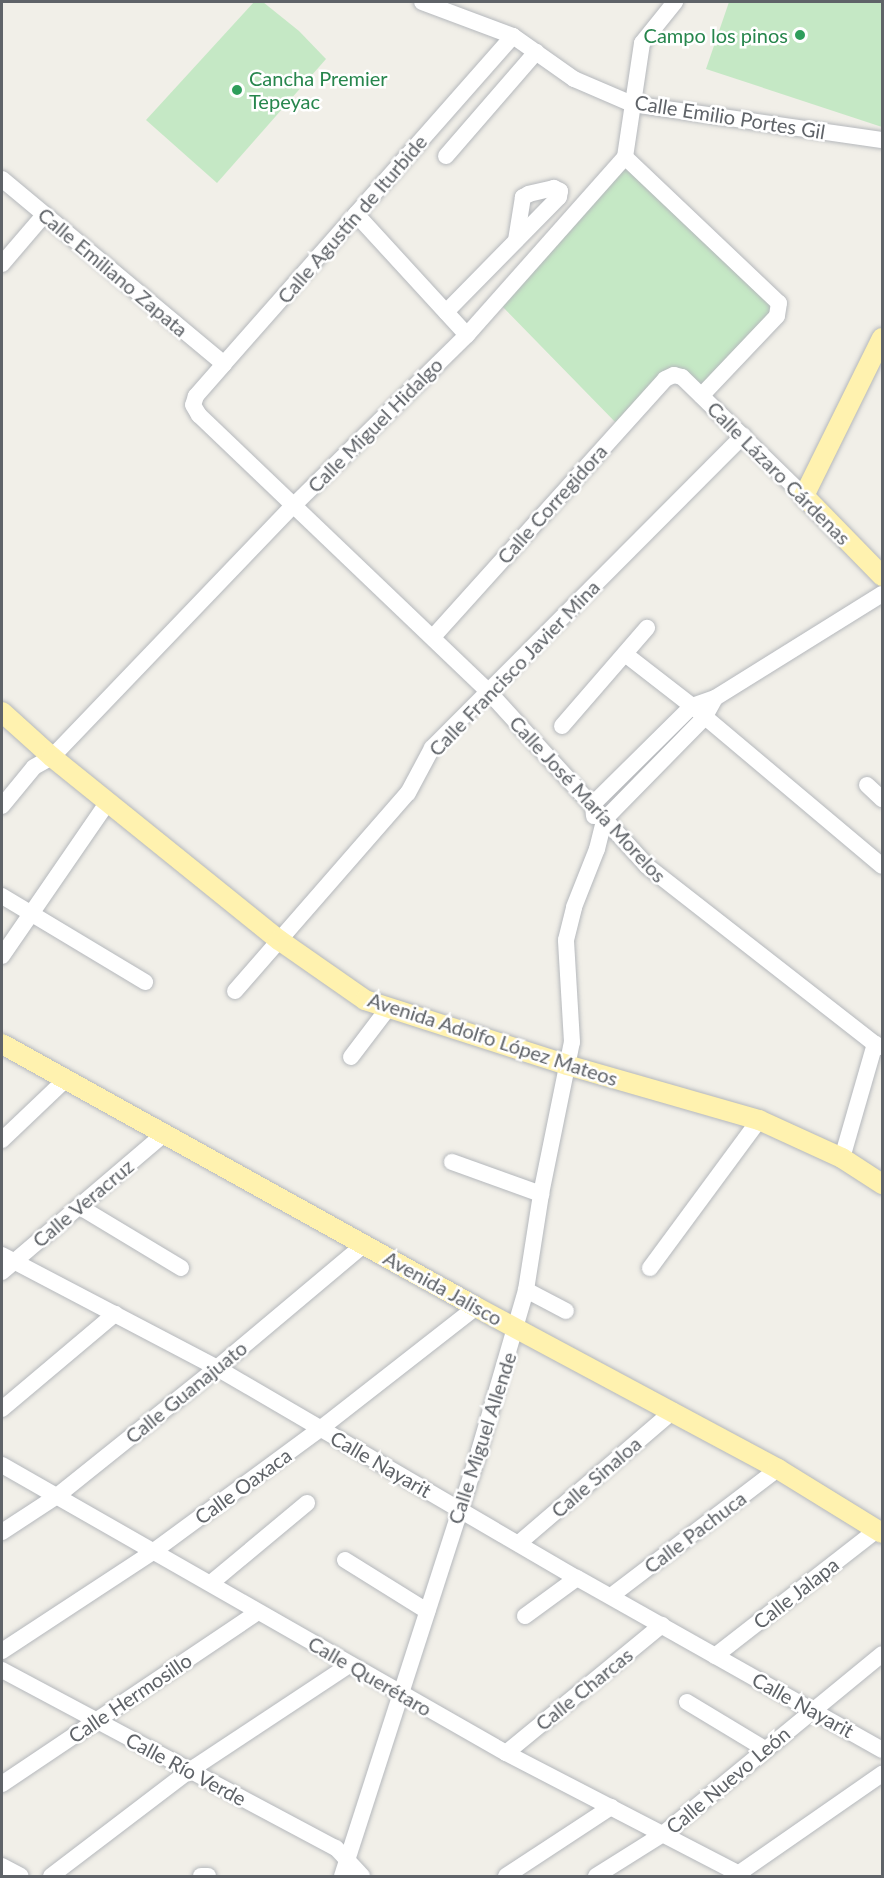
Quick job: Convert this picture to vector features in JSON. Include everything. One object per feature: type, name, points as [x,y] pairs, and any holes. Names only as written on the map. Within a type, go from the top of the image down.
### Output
[{"type":"main road","points":[[804,496],[882,338]]},
{"type":"main road","name":"Calle Lázaro Cárdenas","points":[[804,496],[882,576]]},
{"type":"main road","name":"Avenida Adolfo López Mateos","points":[[2,712],[52,757],[279,940],[365,1000],[567,1065],[759,1120],[842,1158],[882,1184]]},
{"type":"main road","name":"Avenida Jalisco","points":[[2,1044],[476,1307],[778,1468],[880,1532]]},
{"type":"street","name":"Calle Emilio Portes Gil","points":[[422,2],[513,36],[574,79],[632,104],[882,140]]},
{"type":"street","points":[[675,2],[642,43],[625,157],[777,299],[780,308],[777,315],[701,396]]},
{"type":"street","name":"Calle Agustín de Iturbide","points":[[193,405],[196,396],[513,36]]},
{"type":"street","points":[[446,156],[536,52]]},
{"type":"street","name":"Calle Miguel Hidalgo","points":[[2,806],[34,767],[52,757],[293,506],[467,335],[625,157]]},
{"type":"street","name":"Calle Emiliano Zapata","points":[[2,179],[225,364]]},
{"type":"street","points":[[356,214],[467,335]]},
{"type":"street","points":[[2,264],[44,215]]},
{"type":"street","points":[[446,312],[516,240]]},
{"type":"street","name":"Calle Lázaro Cárdenas","points":[[674,375],[682,377],[804,496]]},
{"type":"street","name":"Calle Corregidora","points":[[433,637],[665,379],[674,375]]},
{"type":"street","name":"Calle José María Morelos","points":[[193,405],[199,415],[488,691],[647,866],[696,907],[879,1046],[842,1158]]},
{"type":"street","name":"Calle Francisco Javier Mina","points":[[235,991],[408,793],[432,748],[743,436]]},
{"type":"street","points":[[592,804],[715,698],[882,594]]},
{"type":"street","points":[[562,726],[647,628]]},
{"type":"street","points":[[625,654],[882,866]]},
{"type":"street","points":[[604,820],[698,712]]},
{"type":"street","points":[[867,785],[882,799]]},
{"type":"street","points":[[2,956],[108,802]]},
{"type":"street","name":"Calle Miguel Allende","points":[[592,804],[597,849]]},
{"type":"street","name":"Calle Miguel Allende","points":[[345,1869],[526,1290],[572,1042],[566,940],[574,907],[597,849],[604,820]]},
{"type":"street","points":[[2,896],[145,982]]},
{"type":"street","points":[[351,1057],[389,1007]]},
{"type":"street","points":[[2,1140],[65,1080]]},
{"type":"street","points":[[650,1268],[759,1120]]},
{"type":"street","name":"Calle Veracruz","points":[[6,1262],[80,1207],[164,1134]]},
{"type":"street","points":[[452,1162],[542,1194]]},
{"type":"street","points":[[80,1207],[181,1268]]},
{"type":"street","name":"Calle Guanajuato","points":[[2,1532],[57,1496],[217,1368],[365,1244]]},
{"type":"street","name":"Calle Nayarit","points":[[6,1262],[114,1314],[217,1368],[577,1578],[882,1750]]},
{"type":"street","points":[[526,1290],[566,1311]]},
{"type":"street","name":"Calle Oaxaca","points":[[2,1651],[154,1551],[320,1429],[476,1307]]},
{"type":"street","points":[[2,1409],[114,1314]]},
{"type":"street","name":"Calle Sinaloa","points":[[519,1543],[673,1411]]},
{"type":"street","name":"Calle Querétaro","points":[[2,1466],[506,1753],[739,1876]]},
{"type":"street","name":"Calle Pachuca","points":[[612,1596],[778,1468]]},
{"type":"street","points":[[211,1583],[307,1503]]},
{"type":"street","name":"Calle Jalapa","points":[[715,1656],[880,1532]]},
{"type":"street","points":[[345,1560],[427,1611]]},
{"type":"street","points":[[525,1616],[577,1578]]},
{"type":"street","name":"Calle Hermosillo","points":[[2,1784],[258,1612]]},
{"type":"street","name":"Calle Charcas","points":[[506,1753],[662,1625]]},
{"type":"street","name":"Calle Nuevo León","points":[[596,1876],[663,1834],[810,1710],[882,1654]]},
{"type":"street","points":[[51,1876],[189,1771],[350,1665]]},
{"type":"street","name":"Calle Río Verde","points":[[2,1670],[336,1848],[345,1869],[362,1876]]},
{"type":"street","points":[[687,1702],[765,1749]]},
{"type":"street","points":[[739,1876],[882,1774]]},
{"type":"street","points":[[506,1876],[611,1807]]},
{"type":"street","points":[[2,1866],[21,1876]]},
{"type":"green space","name":"Cancha Premier Tepeyac","points":[[254,2],[263,2],[299,31],[326,59],[217,183],[146,120]]},
{"type":"green space","name":"Campo los pinos","points":[[729,2],[882,2],[882,127],[706,69]]},
{"type":"green space","points":[[625,157],[780,308],[701,396],[674,375],[621,428],[497,301]]},
{"type":"place","name":"Campo los pinos","points":[[800,35]]},
{"type":"place","name":"Cancha Premier Tepeyac","points":[[237,90]]}]
